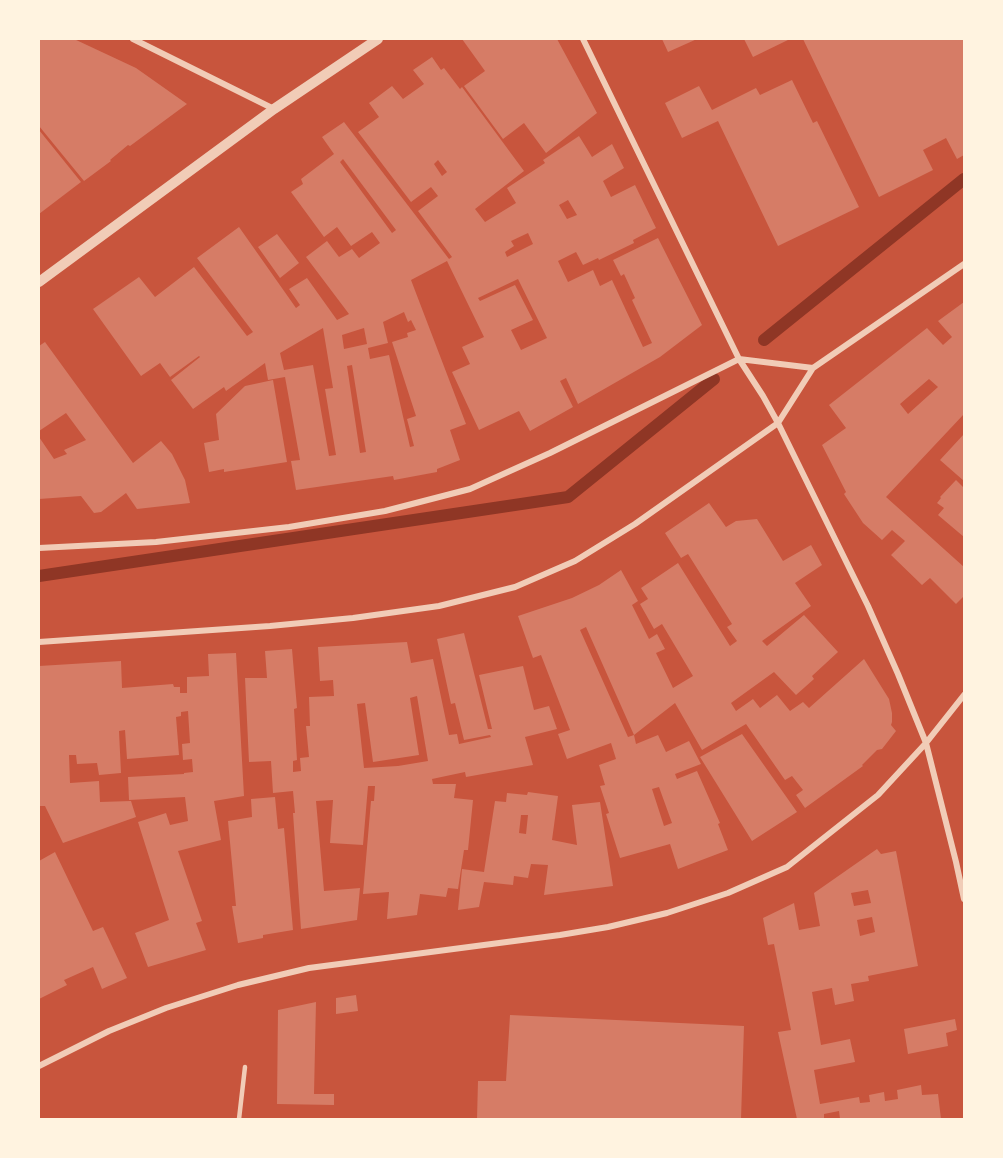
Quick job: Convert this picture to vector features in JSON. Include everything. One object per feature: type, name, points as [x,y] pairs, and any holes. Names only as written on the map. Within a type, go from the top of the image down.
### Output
[{"type":"street","points":[[134,39],[274,108]]},
{"type":"street","points":[[39,282],[274,108],[378,39]]},
{"type":"street","points":[[583,39],[739,359],[778,423],[868,606],[926,742],[964,898]]},
{"type":"street","points":[[39,642],[352,618],[439,606],[515,587],[575,561],[635,524],[778,423],[813,368],[964,264]]},
{"type":"street","points":[[39,548],[156,542],[289,527],[385,511],[470,489],[550,453],[739,359],[813,368]]},
{"type":"street","points":[[39,1066],[109,1031],[166,1008],[238,985],[309,968],[598,928],[667,913],[728,893],[787,867],[878,795],[964,696]]},
{"type":"lane","points":[[239,1119],[245,1067]]},
{"type":"building","points":[[39,39],[74,39],[136,68],[187,104],[130,146],[128,145],[84,181],[39,126]]},
{"type":"building","points":[[462,39],[557,39],[597,113],[546,153],[524,123],[503,139],[464,86],[485,71]]},
{"type":"building","points":[[662,39],[697,39],[668,52]]},
{"type":"building","points":[[744,39],[790,39],[753,57]]},
{"type":"building","points":[[803,39],[964,39],[964,155],[957,159],[946,138],[923,150],[933,170],[879,197]]},
{"type":"building","points":[[432,57],[460,89],[462,87],[524,171],[475,209],[485,222],[516,203],[507,188],[545,163],[543,160],[579,136],[592,157],[612,144],[624,168],[603,181],[611,197],[635,185],[656,228],[633,240],[634,243],[599,260],[598,258],[583,265],[576,252],[558,261],[568,282],[593,270],[600,286],[612,280],[643,347],[652,343],[632,300],[635,298],[624,274],[621,276],[613,260],[658,238],[702,325],[660,357],[578,404],[566,378],[560,381],[573,407],[530,431],[519,411],[479,430],[452,372],[470,364],[462,347],[484,337],[447,261],[411,280],[466,424],[450,430],[460,460],[437,469],[437,472],[394,480],[393,476],[296,490],[291,461],[300,460],[285,377],[268,380],[265,363],[226,391],[224,387],[193,409],[171,380],[199,356],[170,377],[160,363],[141,376],[93,309],[139,277],[155,297],[194,267],[247,336],[253,332],[197,258],[239,227],[296,308],[300,305],[289,289],[307,278],[337,320],[349,314],[306,257],[327,241],[339,257],[352,249],[359,258],[380,243],[372,232],[351,246],[337,227],[324,237],[291,192],[303,184],[301,179],[334,154],[322,137],[344,122],[449,259],[452,257],[418,211],[438,196],[431,187],[411,202],[358,132],[379,117],[369,103],[392,86],[403,99],[424,84],[413,70]],"holes":[[[343,159],[396,230],[392,233],[340,162]],[[438,160],[447,172],[442,176],[434,164]],[[568,200],[577,215],[567,219],[559,205]],[[528,233],[533,244],[507,257],[505,252],[514,246],[511,241]],[[518,279],[547,338],[521,350],[511,330],[533,320],[515,285],[480,301],[478,298]],[[404,312],[408,322],[411,320],[416,330],[407,333],[408,337],[392,342],[416,416],[407,419],[414,446],[410,447],[389,355],[370,359],[368,348],[388,343],[383,322]],[[323,328],[333,388],[325,389],[336,455],[329,456],[313,365],[284,370],[280,353]],[[364,328],[367,344],[344,349],[342,335]],[[352,365],[366,452],[360,453],[347,366]]]},
{"type":"building","points":[[792,80],[813,123],[817,121],[859,207],[778,246],[718,121],[682,138],[665,103],[699,86],[712,110],[756,88],[760,95]]},
{"type":"building","points":[[39,130],[81,182],[39,214]]},
{"type":"building","points":[[277,234],[299,263],[280,278],[258,247]]},
{"type":"building","points":[[964,302],[964,414],[886,497],[964,567],[964,596],[956,604],[930,578],[922,585],[891,555],[905,541],[892,530],[882,540],[863,523],[844,494],[846,492],[822,445],[846,428],[829,405],[927,328],[943,345],[952,337],[938,321]],"holes":[[[929,379],[938,387],[908,414],[900,404]]]},
{"type":"building","points":[[45,342],[133,463],[161,441],[172,454],[185,480],[190,503],[137,509],[126,493],[101,512],[94,513],[81,496],[39,499],[39,437],[54,459],[67,454],[64,450],[86,440],[66,413],[39,431],[39,346]]},
{"type":"building","points":[[273,380],[287,462],[224,472],[224,469],[209,472],[204,443],[219,440],[216,414],[245,386]]},
{"type":"building","points":[[964,434],[964,481],[940,460]]},
{"type":"building","points":[[956,480],[964,488],[964,537],[938,515],[944,508],[937,503],[940,497]]},
{"type":"building","points":[[709,503],[726,527],[736,521],[757,519],[783,561],[811,545],[822,565],[795,583],[811,606],[762,641],[767,646],[804,615],[838,652],[812,676],[814,679],[796,695],[774,672],[731,703],[736,711],[753,699],[760,708],[777,695],[790,711],[803,702],[809,708],[864,659],[889,699],[892,713],[891,725],[896,731],[882,749],[877,750],[863,766],[805,808],[796,795],[803,790],[792,776],[785,780],[746,724],[702,750],[675,703],[634,735],[636,744],[658,735],[666,752],[689,741],[701,764],[675,774],[677,779],[697,771],[720,823],[718,824],[728,850],[678,869],[670,844],[620,858],[600,786],[605,785],[599,765],[616,759],[611,743],[567,759],[558,734],[570,730],[541,655],[533,658],[518,616],[572,598],[599,585],[621,570],[638,601],[632,605],[649,639],[657,634],[665,649],[656,653],[673,688],[693,676],[662,624],[654,629],[640,604],[648,599],[641,588],[678,563],[730,646],[737,641],[727,627],[732,624],[688,554],[681,558],[665,533]],"holes":[[[586,627],[634,735],[628,737],[580,630]],[[659,787],[672,823],[664,826],[652,789]]]},
{"type":"building","points":[[464,633],[488,729],[492,729],[479,675],[523,666],[534,710],[549,706],[557,729],[525,737],[533,765],[466,777],[465,772],[432,779],[433,784],[456,784],[454,798],[473,800],[468,850],[464,850],[458,889],[448,888],[446,897],[420,894],[417,915],[387,919],[389,892],[363,894],[371,801],[374,801],[375,786],[368,786],[363,845],[330,843],[333,800],[316,801],[324,891],[360,888],[357,920],[301,929],[293,791],[273,793],[271,761],[249,762],[245,678],[267,678],[265,651],[292,649],[297,708],[294,709],[297,760],[293,761],[293,772],[301,771],[300,758],[309,757],[306,726],[310,726],[309,697],[334,696],[333,680],[320,681],[318,647],[407,642],[411,663],[433,659],[449,735],[457,734],[459,744],[491,737],[490,735],[464,740],[455,703],[451,704],[437,639]],"holes":[[[417,696],[428,761],[364,768],[357,704],[365,703],[373,762],[419,755],[410,698]]]},
{"type":"building","points":[[236,653],[244,796],[214,801],[221,840],[178,851],[202,921],[196,923],[206,950],[148,967],[135,933],[169,920],[138,822],[166,813],[170,825],[188,821],[185,797],[129,800],[128,777],[193,772],[192,759],[183,760],[182,744],[190,743],[188,711],[181,712],[181,716],[176,717],[179,755],[127,759],[125,730],[119,731],[121,773],[99,775],[97,763],[77,764],[76,755],[69,755],[70,783],[99,781],[100,802],[131,801],[136,817],[63,843],[45,806],[39,806],[39,666],[121,661],[122,688],[173,684],[174,687],[180,687],[180,693],[187,693],[187,677],[209,676],[208,654]]},
{"type":"building","points":[[742,734],[797,812],[752,841],[700,757]]},
{"type":"building","points":[[528,792],[558,796],[552,840],[577,845],[572,805],[600,802],[613,886],[544,895],[548,865],[531,864],[528,878],[514,876],[513,885],[484,882],[479,907],[458,910],[462,869],[484,872],[495,801],[506,802],[507,793],[527,795]],"holes":[[[521,815],[528,815],[526,834],[519,833]]]},
{"type":"building","points":[[275,797],[278,829],[284,828],[293,930],[263,935],[263,938],[238,943],[232,906],[236,906],[228,821],[252,817],[251,799]]},
{"type":"building","points":[[877,849],[881,854],[896,851],[918,966],[868,976],[869,981],[851,984],[854,1001],[835,1005],[832,988],[812,992],[821,1045],[850,1039],[855,1062],[814,1070],[820,1104],[859,1097],[860,1103],[870,1102],[869,1095],[884,1092],[885,1101],[898,1099],[897,1090],[921,1085],[922,1095],[938,1094],[941,1119],[840,1119],[839,1111],[824,1114],[824,1119],[797,1119],[778,1032],[791,1030],[774,944],[768,945],[763,918],[794,903],[799,930],[820,926],[814,893]],"holes":[[[868,890],[871,903],[854,906],[851,893]],[[872,917],[875,932],[860,936],[857,920]]]},
{"type":"building","points":[[55,852],[93,931],[103,927],[127,978],[102,989],[93,967],[64,980],[67,985],[39,999],[39,861]]},
{"type":"building","points":[[356,995],[358,1011],[336,1014],[336,998]]},
{"type":"building","points":[[316,1002],[314,1094],[334,1094],[334,1105],[277,1104],[278,1010]]},
{"type":"building","points":[[510,1015],[744,1026],[741,1119],[477,1119],[478,1081],[506,1081]]},
{"type":"building","points":[[955,1019],[957,1030],[946,1033],[948,1046],[908,1054],[904,1029]]},
{"type":"waterway","points":[[764,340],[964,179]]},
{"type":"waterway","points":[[39,576],[568,497],[714,379]]}]
